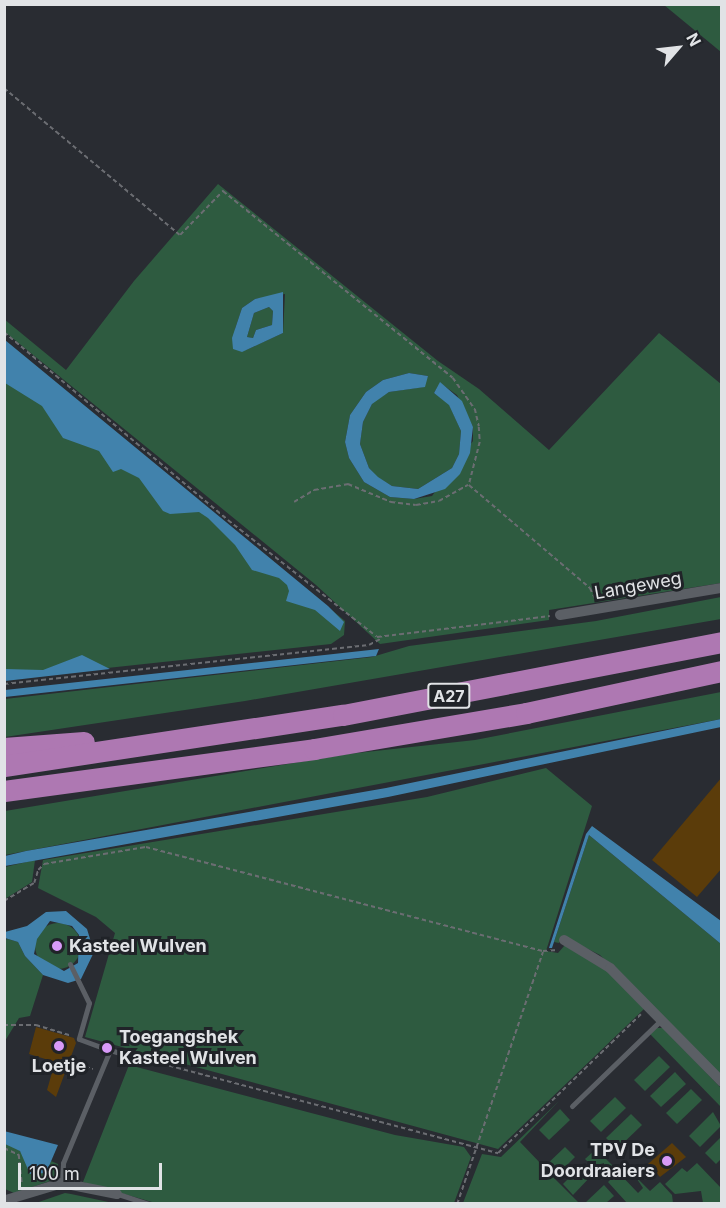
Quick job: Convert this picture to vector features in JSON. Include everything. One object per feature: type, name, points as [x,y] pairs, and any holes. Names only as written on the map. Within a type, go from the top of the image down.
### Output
[{"type":"highway","name":"A27","points":[[4,766],[343,715],[722,642]]},
{"type":"highway","name":"A27","points":[[4,791],[314,749],[526,713],[722,671]]},
{"type":"highway","name":"A27","points":[[4,748],[119,739],[174,741]]},
{"type":"highway","name":"A27","points":[[4,804],[269,767],[314,749]]},
{"type":"street","name":"Langeweg","points":[[560,615],[722,588]]},
{"type":"street","points":[[564,940],[605,964],[722,1082]]},
{"type":"street","points":[[8,1200],[62,1183],[117,1194]]},
{"type":"lane","points":[[70,964],[89,1003],[79,1039],[126,1055]]},
{"type":"lane","points":[[572,1106],[661,1020]]},
{"type":"lane","points":[[62,1183],[63,1163],[110,1050]]},
{"type":"lane","points":[[117,1194],[148,1203]]},
{"type":"path","points":[[4,88],[180,235],[223,191],[453,378],[475,409],[480,442],[469,485],[438,501],[416,505],[391,502],[348,484],[314,490],[294,502]]},
{"type":"path","points":[[4,332],[228,520],[365,629],[383,637]]},
{"type":"path","points":[[469,485],[594,592]]},
{"type":"path","points":[[4,684],[369,645],[383,637],[560,615]]},
{"type":"path","points":[[4,901],[34,883],[38,870],[44,864],[146,847],[543,951],[557,950],[564,940]]},
{"type":"path","points":[[457,1203],[543,951]]},
{"type":"path","points":[[126,1055],[498,1153],[642,1013]]},
{"type":"path","points":[[4,1025],[36,1025],[79,1039]]},
{"type":"path","points":[[595,1059],[599,1062]]},
{"type":"path","points":[[71,1062],[102,1071]]},
{"type":"path","points":[[4,1148],[19,1155],[24,1172],[24,1181],[8,1200]]},
{"type":"green space","points":[[664,5],[721,5],[721,52]]},
{"type":"green space","points":[[218,184],[438,361],[479,389],[549,450],[659,333],[721,384],[721,583],[549,610],[549,620],[380,644],[316,585],[5,332],[4,319],[66,370],[134,281]],"holes":[[[285,294],[283,333],[246,350],[235,329],[242,308],[255,299]],[[409,373],[428,376],[423,387],[389,392],[373,402],[363,422],[360,444],[369,468],[377,477],[392,486],[418,489],[452,468],[459,454],[461,431],[449,404],[434,393],[440,383],[457,395],[473,427],[473,441],[432,496],[414,499],[390,497],[364,482],[349,458],[345,442],[350,415],[366,392],[383,380]]]},
{"type":"green space","points":[[269,307],[273,311],[272,325],[256,330],[253,338],[247,337],[254,313]]},
{"type":"green space","points":[[4,340],[345,621],[344,635],[331,644],[5,679]]},
{"type":"green space","points":[[721,597],[721,619],[245,701],[5,737],[5,699],[372,657],[409,646],[596,621]]},
{"type":"green space","points":[[721,692],[721,719],[5,855],[5,811],[348,754],[475,740]]},
{"type":"green space","points":[[546,768],[592,806],[546,951],[558,953],[565,945],[603,967],[644,1009],[498,1149],[85,1037],[115,933],[96,917],[38,888],[43,860],[427,797]]},
{"type":"green space","points":[[589,835],[721,944],[721,1077],[600,955],[562,936],[559,943],[554,942]]},
{"type":"green space","points":[[35,860],[32,882],[5,899],[5,867]]},
{"type":"green space","points":[[58,923],[67,924],[75,929],[80,937],[80,955],[75,963],[67,968],[58,969],[49,968],[41,963],[36,955],[35,946],[36,937],[41,929],[49,924]]},
{"type":"green space","points":[[4,940],[18,942],[25,956],[43,975],[30,1016],[19,1018],[5,1041]]},
{"type":"green space","points":[[657,1028],[663,1028],[721,1088],[721,1107],[650,1034]]},
{"type":"green space","points":[[659,1056],[670,1067],[645,1091],[634,1080]]},
{"type":"green space","points":[[129,1065],[395,1135],[464,1147],[471,1157],[454,1203],[152,1202],[83,1182]]},
{"type":"green space","points":[[675,1072],[686,1084],[661,1107],[650,1096]]},
{"type":"green space","points":[[691,1089],[702,1100],[677,1124],[666,1113]]},
{"type":"green space","points":[[615,1097],[626,1108],[601,1132],[590,1121]]},
{"type":"green space","points":[[559,1101],[520,1142],[544,1167],[565,1147],[575,1157],[554,1178],[579,1203],[463,1203],[482,1154],[501,1157]]},
{"type":"green space","points":[[560,1109],[570,1120],[549,1140],[539,1130]]},
{"type":"green space","points":[[713,1112],[721,1126],[700,1147],[689,1136]]},
{"type":"green space","points":[[631,1114],[642,1125],[617,1149],[606,1138]]},
{"type":"green space","points":[[721,1137],[721,1159],[716,1164],[705,1153]]},
{"type":"green space","points":[[4,1144],[16,1146],[27,1160],[46,1173],[51,1161],[58,1164],[59,1178],[14,1193],[5,1189]]},
{"type":"green space","points":[[596,1149],[616,1169],[605,1179],[585,1159]]},
{"type":"green space","points":[[697,1163],[721,1188],[721,1203],[703,1203],[701,1191],[675,1194],[665,1184],[682,1168],[687,1172]]},
{"type":"green space","points":[[583,1164],[593,1174],[573,1195],[563,1184]]},
{"type":"green space","points":[[618,1172],[638,1193],[643,1188],[635,1176],[650,1191],[660,1182],[672,1195],[673,1203],[627,1203],[608,1182]]},
{"type":"green space","points":[[604,1185],[614,1196],[606,1203],[585,1203]]},
{"type":"green space","points":[[65,1193],[71,1194],[113,1203],[33,1204]]},
{"type":"water","points":[[283,292],[283,333],[242,352],[233,349],[232,338],[242,308],[255,299]],"holes":[[[269,307],[273,311],[272,325],[256,330],[253,338],[247,337],[254,313]]]},
{"type":"water","points":[[5,340],[328,606],[344,622],[340,631],[315,610],[286,601],[289,591],[287,585],[279,578],[252,570],[235,545],[208,518],[199,512],[170,514],[163,511],[139,478],[121,469],[113,472],[99,451],[63,438],[42,406],[5,383]]},
{"type":"water","points":[[409,373],[428,376],[425,387],[389,392],[372,404],[363,422],[360,444],[369,468],[378,477],[392,486],[418,489],[452,468],[459,454],[461,431],[449,405],[434,393],[440,382],[462,401],[473,427],[470,453],[460,474],[445,489],[414,499],[390,497],[364,482],[349,458],[345,442],[350,415],[366,392],[383,380]]},
{"type":"water","points":[[379,649],[376,656],[5,697],[5,690]]},
{"type":"water","points":[[82,655],[110,669],[5,681],[5,669],[43,670]]},
{"type":"water","points":[[721,719],[721,727],[388,797],[5,866],[5,856],[26,851],[386,788]]},
{"type":"water","points":[[592,826],[721,921],[721,944],[589,835],[552,948],[549,948],[586,834]]},
{"type":"water","points":[[66,911],[87,929],[94,952],[81,979],[68,983],[43,975],[25,956],[18,942],[5,938],[5,932],[27,926],[46,912]],"holes":[[[50,921],[72,926],[79,935],[78,963],[64,971],[34,954],[37,939]]]},
{"type":"water","points":[[4,1131],[58,1145],[46,1173],[30,1174],[20,1151],[5,1144]]},
{"type":"building","points":[[722,777],[722,868],[697,897],[652,860]]},
{"type":"building","points":[[36,1027],[74,1038],[76,1043],[56,1097],[47,1090],[55,1062],[29,1054]]},
{"type":"building","name":"TPV De Doordraaiers","points":[[672,1143],[686,1157],[660,1177],[648,1164]]},
{"type":"place","name":"Kasteel Wulven","points":[[57,946]]},
{"type":"place","name":"Loetje","points":[[59,1046]]},
{"type":"place","name":"Toegangshek Kasteel Wulven","points":[[107,1048]]},
{"type":"place","name":"TPV De Doordraaiers","points":[[667,1161]]}]
